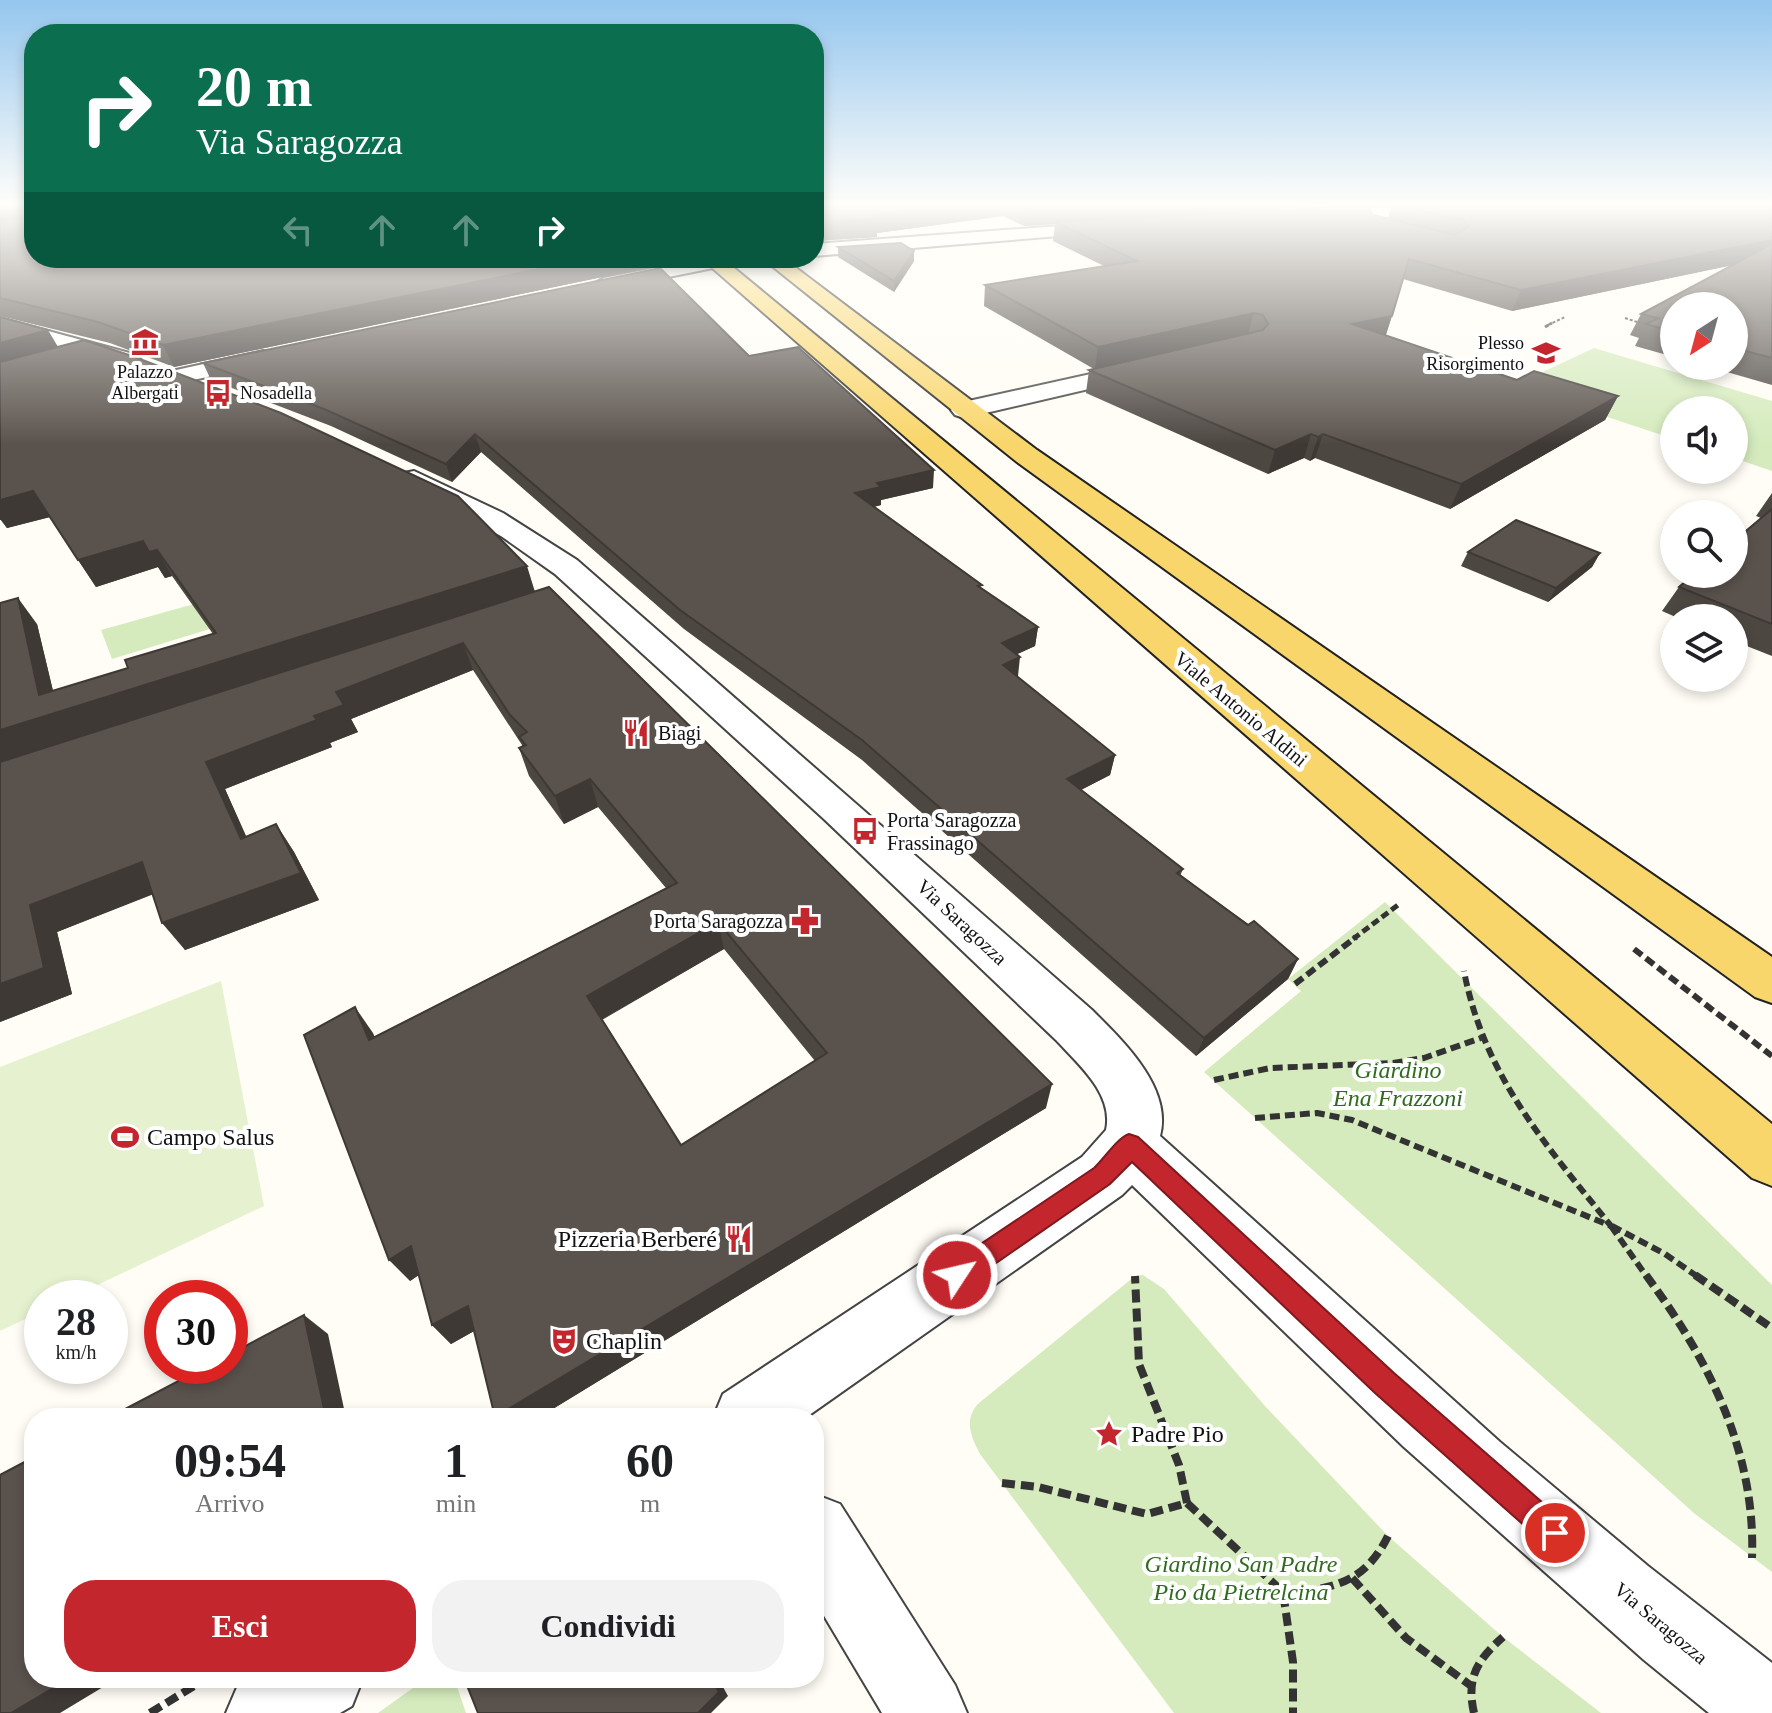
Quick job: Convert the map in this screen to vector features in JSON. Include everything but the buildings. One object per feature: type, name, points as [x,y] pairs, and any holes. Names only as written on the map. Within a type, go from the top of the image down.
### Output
[{"type":"main road","name":"Viale Antonio Aldini","points":[[751,286],[1772,1159]]},
{"type":"main road","points":[[806,286],[964,410],[1772,983]]},
{"type":"street","points":[[587,288],[596,286]]},
{"type":"street","points":[[0,325],[101,351],[231,399]]},
{"type":"street","points":[[51,365],[101,351]]},
{"type":"street","points":[[175,377],[278,354]]},
{"type":"street","points":[[964,410],[1173,363]]},
{"type":"street","name":"Via Saragozza","points":[[386,466],[520,534],[545,550],[865,831],[1116,1071],[1133,1105],[1136,1127],[1129,1145],[1426,1420],[1695,1652],[1772,1713]]},
{"type":"street","points":[[550,601],[590,588]]},
{"type":"street","points":[[762,1408],[1102,1176],[1120,1159],[1129,1145]]},
{"type":"street","points":[[824,1546],[927,1713]]},
{"type":"street","points":[[266,1713],[307,1688]]},
{"type":"path","points":[[1545,327],[1565,317]]},
{"type":"path","points":[[1625,318],[1637,322]]},
{"type":"path","points":[[1295,984],[1398,905]]},
{"type":"path","points":[[1464,971],[1470,1005],[1481,1038],[1508,1088],[1611,1226],[1692,1342],[1735,1433],[1753,1518],[1752,1558]]},
{"type":"path","points":[[1214,1080],[1270,1068],[1393,1063],[1424,1058],[1481,1038]]},
{"type":"path","points":[[1255,1118],[1317,1113],[1352,1120],[1611,1226],[1665,1254],[1772,1328]]},
{"type":"path","points":[[1135,1276],[1139,1364],[1179,1465],[1187,1503],[1283,1592],[1293,1662],[1293,1713]]},
{"type":"path","points":[[1002,1483],[1038,1487],[1147,1514],[1187,1503]]},
{"type":"path","points":[[1283,1592],[1319,1588],[1352,1578],[1372,1566],[1388,1536]]},
{"type":"path","points":[[1352,1578],[1404,1637],[1437,1665],[1470,1685]]},
{"type":"path","points":[[1474,1713],[1470,1685],[1477,1661],[1503,1637]]},
{"type":"path","points":[[150,1713],[191,1688]]},
{"type":"green space","points":[[1594,348],[1660,368],[1660,380],[1701,380],[1772,401],[1772,471],[1748,463],[1748,396],[1660,396],[1660,434],[1513,386]]},
{"type":"green space","points":[[194,604],[226,624],[112,659],[101,630]]},
{"type":"green space","name":"Giardino Ena Frazzoni","points":[[1385,902],[1772,1285],[1772,1572],[1695,1514],[1204,1072],[1301,991],[1288,979]]},
{"type":"green space","name":"Campo Salus","points":[[221,981],[264,1206],[108,1280],[24,1280],[24,1320],[0,1331],[0,1067]]},
{"type":"green space","name":"Giardino San Padre Pio da Pietrelcina","points":[[1143,1275],[1164,1289],[1265,1406],[1388,1536],[1503,1637],[1601,1713],[1174,1713],[980,1454],[970,1428],[971,1415],[979,1403],[1135,1276]]},
{"type":"green space","points":[[413,1688],[457,1688],[466,1713],[378,1713]]},
{"type":"place","name":"Palazzo Albergati","points":[[145,342]]},
{"type":"place","name":"Plesso Risorgimento","points":[[1546,353]]},
{"type":"place","name":"Nosadella","points":[[218,393]]},
{"type":"place","name":"Biagi","points":[[636,733]]},
{"type":"place","name":"Porta Saragozza Frassinago","points":[[865,831]]},
{"type":"place","name":"Porta Saragozza","points":[[805,921]]},
{"type":"place","name":"Campo Salus","points":[[125,1137]]},
{"type":"place","name":"Pizzeria Berberé","points":[[739,1239]]},
{"type":"place","name":"Chaplin","points":[[564,1341]]},
{"type":"place","name":"Padre Pio","points":[[1109,1434]]},
{"type":"route","points":[[957,1275],[1102,1176],[1120,1159],[1129,1145],[1385,1383],[1555,1533]]}]
